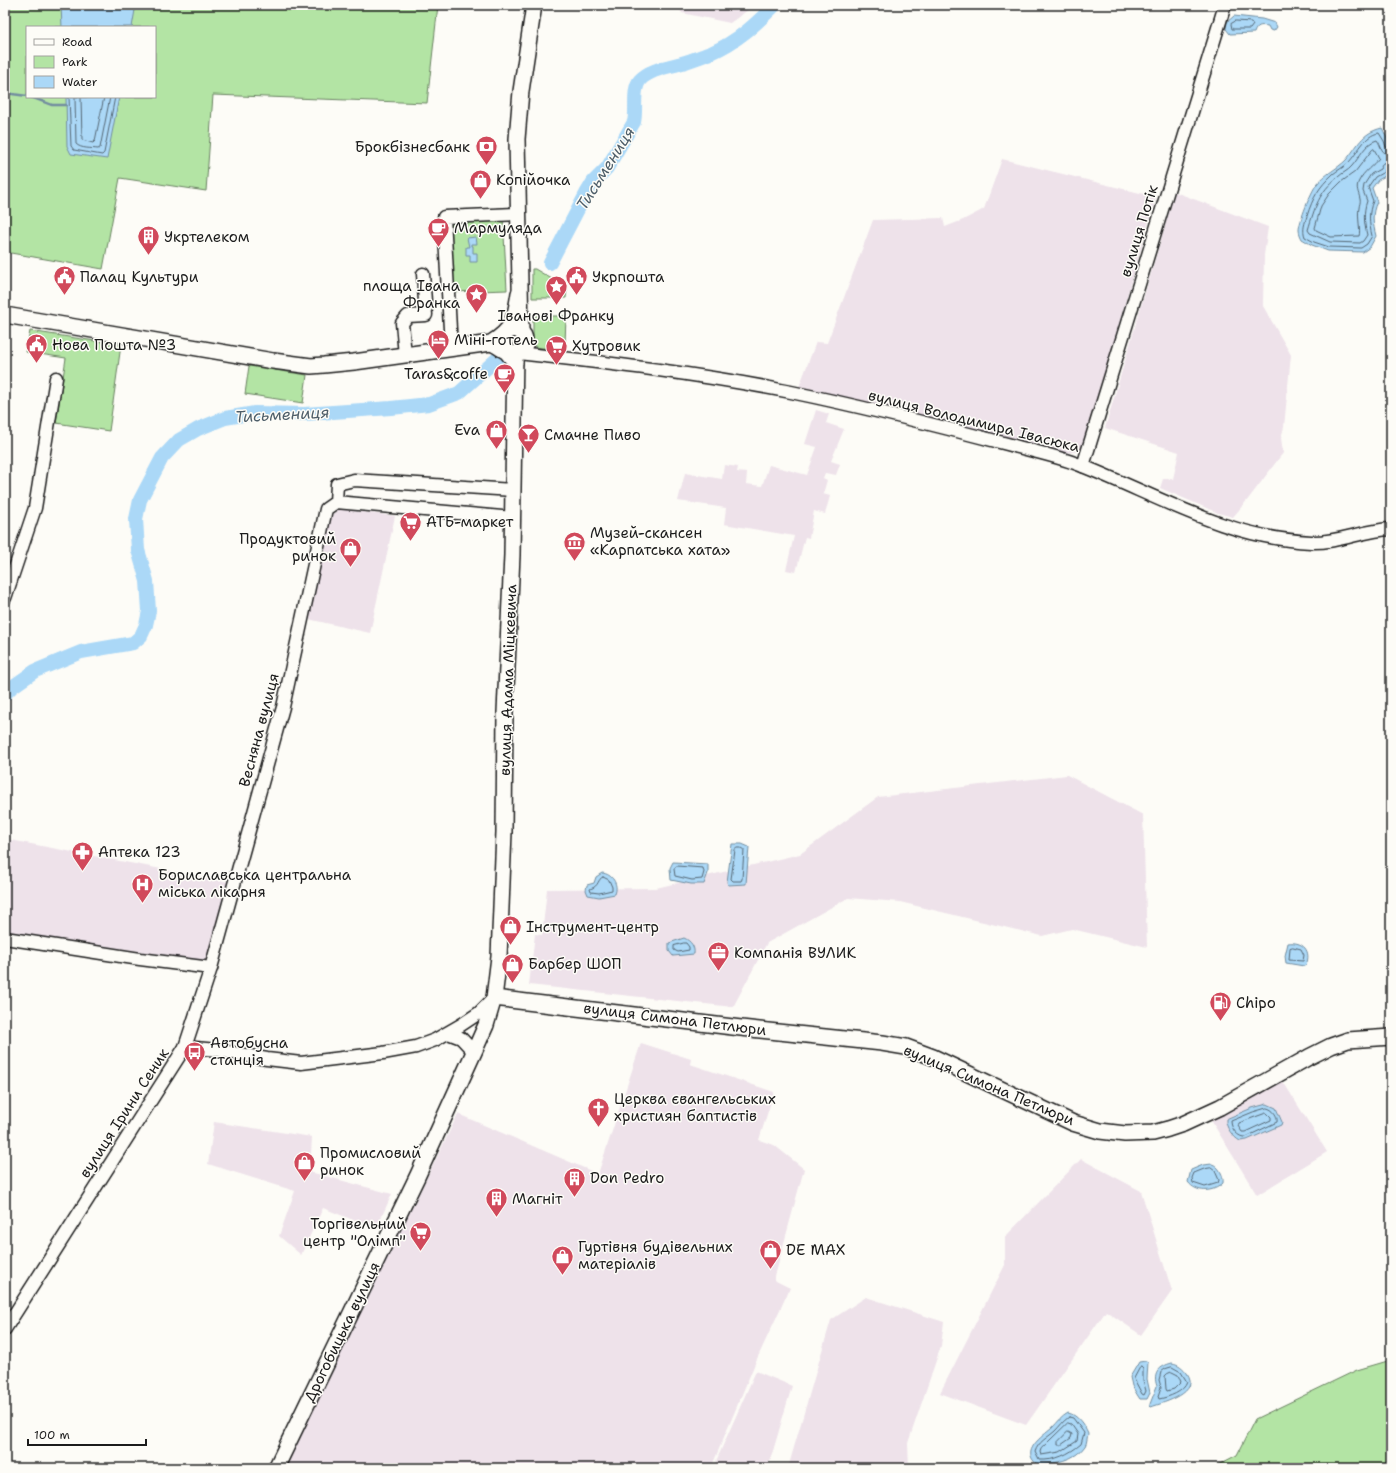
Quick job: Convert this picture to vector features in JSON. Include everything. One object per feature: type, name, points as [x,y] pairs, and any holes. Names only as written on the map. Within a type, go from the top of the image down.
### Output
[{"type":"main road","points":[[516,349],[519,293],[517,127],[534,5]]},
{"type":"main road","points":[[505,333],[516,314],[519,293]]},
{"type":"main road","points":[[5,315],[229,354],[311,366],[354,362],[491,342],[516,349]]},
{"type":"main road","points":[[491,342],[511,330],[516,349]]},
{"type":"main road","name":"вулиця Адама Міцкевича","points":[[494,998],[499,957],[504,832],[504,712],[513,518],[516,349]]},
{"type":"main road","name":"вулиця Симона Петлюри","points":[[494,998],[741,1028],[875,1042],[906,1047],[933,1057],[1073,1123],[1100,1131],[1125,1134],[1153,1132],[1183,1124],[1220,1107],[1331,1046],[1348,1040],[1391,1037]]},
{"type":"main road","name":"Дрогобицька вулиця","points":[[276,1468],[417,1177],[486,1025],[494,998]]},
{"type":"street","name":"вулиця Потік","points":[[1083,466],[1225,5]]},
{"type":"street","points":[[451,348],[444,217],[518,214]]},
{"type":"street","points":[[405,355],[402,323],[408,316],[426,315],[423,274]]},
{"type":"street","name":"вулиця Володимира Івасюка","points":[[516,349],[537,355],[658,370],[790,392],[875,411],[1002,443],[1083,466],[1180,510],[1232,529],[1288,540],[1316,542],[1333,541],[1370,531],[1391,529]]},
{"type":"street","points":[[5,598],[35,508],[56,378]]},
{"type":"street","name":"Весняна вулиця","points":[[185,1047],[211,968],[283,707],[326,509],[336,502],[337,484],[354,480],[513,490]]},
{"type":"street","points":[[336,502],[513,518]]},
{"type":"street","points":[[5,938],[140,959],[211,968]]},
{"type":"street","name":"вулиця Ірини Сеник","points":[[5,1329],[185,1047],[217,1050],[267,1059],[301,1063],[382,1053],[416,1047],[435,1040],[478,1013],[494,998]]},
{"type":"street","points":[[448,1033],[461,1038],[474,1052]]},
{"type":"shaded area","points":[[676,5],[755,5],[730,23],[682,13]]},
{"type":"shaded area","points":[[1002,159],[1156,197],[1082,451],[1055,454],[893,410],[799,387],[816,342],[827,343],[873,220],[943,218],[945,227],[963,220],[984,209]]},
{"type":"shaded area","points":[[1175,192],[1268,227],[1264,255],[1263,306],[1291,355],[1284,427],[1281,438],[1283,453],[1233,517],[1218,513],[1160,488],[1163,479],[1173,479],[1179,452],[1105,428]]},
{"type":"shaded area","points":[[816,410],[829,414],[826,423],[844,429],[831,461],[840,464],[836,475],[825,473],[823,478],[827,480],[823,494],[830,496],[825,514],[814,511],[809,538],[805,537],[796,572],[786,570],[794,536],[724,524],[726,508],[678,501],[685,473],[722,479],[724,465],[738,467],[737,472],[747,473],[746,484],[762,486],[769,465],[807,475],[817,447],[805,444]]},
{"type":"shaded area","name":"Продуктовий ринок","points":[[338,509],[395,516],[370,633],[308,619],[329,518]]},
{"type":"shaded area","points":[[1067,775],[1143,815],[1147,947],[1072,929],[1042,936],[900,902],[848,898],[767,943],[733,1007],[529,985],[535,934],[542,935],[547,889],[656,888],[800,854],[878,797]]},
{"type":"shaded area","points":[[5,839],[229,882],[210,962],[5,931]]},
{"type":"shaded area","points":[[641,1043],[691,1059],[690,1064],[774,1092],[759,1140],[774,1145],[804,1169],[774,1280],[790,1288],[756,1361],[711,1468],[285,1468],[458,1114],[598,1174]]},
{"type":"shaded area","points":[[1279,1075],[1327,1152],[1257,1195],[1209,1117]]},
{"type":"shaded area","name":"Промисловий ринок","points":[[214,1122],[312,1137],[310,1172],[392,1194],[376,1229],[323,1208],[301,1255],[279,1236],[295,1191],[208,1164]]},
{"type":"shaded area","points":[[1081,1159],[1141,1191],[1172,1291],[1141,1335],[1106,1311],[1026,1425],[940,1393],[1005,1265],[1005,1237]]},
{"type":"shaded area","points":[[866,1297],[944,1322],[941,1346],[908,1443],[909,1468],[788,1468],[831,1320]]},
{"type":"shaded area","points":[[756,1371],[792,1386],[768,1468],[713,1468]]},
{"type":"green space","points":[[5,5],[438,5],[427,103],[213,95],[206,191],[120,178],[103,269],[5,252]]},
{"type":"green space","points":[[503,217],[507,290],[451,292],[447,219]]},
{"type":"green space","points":[[532,269],[535,269],[567,288],[566,298],[532,298]]},
{"type":"green space","points":[[533,316],[566,316],[565,345],[562,349],[557,350],[535,347],[533,341]]},
{"type":"green space","points":[[30,331],[121,345],[109,431],[56,423],[66,358],[26,352]]},
{"type":"green space","points":[[249,366],[307,375],[303,403],[245,394]]},
{"type":"green space","points":[[1391,1360],[1391,1468],[1212,1468],[1237,1455],[1255,1419],[1357,1370]]},
{"type":"water","points":[[61,5],[134,5],[135,10],[132,26],[62,26]]},
{"type":"water","points":[[1234,16],[1262,19],[1275,23],[1277,27],[1274,31],[1270,30],[1268,26],[1261,26],[1256,28],[1254,33],[1230,34],[1226,29],[1227,22]]},
{"type":"water","points":[[66,98],[119,98],[107,159],[71,154],[67,146]]},
{"type":"water","points":[[1382,128],[1388,140],[1391,157],[1387,175],[1378,180],[1372,188],[1377,202],[1373,219],[1376,236],[1370,247],[1363,252],[1328,251],[1312,245],[1302,239],[1299,230],[1301,220],[1317,184],[1346,160],[1369,133]]},
{"type":"water","points":[[476,237],[477,244],[471,244],[471,246],[473,246],[473,253],[477,253],[477,262],[470,262],[470,255],[466,255],[466,247],[469,247],[467,238]]},
{"type":"water","points":[[732,844],[742,844],[749,847],[746,884],[728,885],[727,882]]},
{"type":"water","points":[[673,862],[708,864],[708,873],[704,884],[691,884],[671,880],[670,868]]},
{"type":"water","points":[[602,873],[609,875],[614,880],[616,887],[615,894],[599,897],[588,895],[586,890],[587,885],[594,883],[596,877]]},
{"type":"water","points":[[684,938],[692,944],[694,954],[673,956],[669,951],[669,943]]},
{"type":"water","points":[[1288,943],[1302,945],[1305,948],[1308,955],[1306,965],[1286,963],[1285,956]]},
{"type":"water","points":[[1267,1104],[1276,1108],[1282,1122],[1281,1125],[1247,1140],[1240,1141],[1232,1134],[1228,1128],[1226,1119],[1252,1108]]},
{"type":"water","points":[[1212,1164],[1219,1169],[1222,1174],[1223,1183],[1210,1190],[1200,1190],[1191,1186],[1188,1182],[1191,1170],[1203,1165]]},
{"type":"water","points":[[1139,1362],[1148,1362],[1147,1379],[1150,1393],[1147,1399],[1140,1399],[1132,1386],[1130,1377]]},
{"type":"water","points":[[1172,1363],[1181,1366],[1187,1373],[1190,1380],[1189,1386],[1180,1396],[1151,1407],[1150,1404],[1157,1386],[1156,1374],[1161,1368]]},
{"type":"water","points":[[1068,1413],[1078,1418],[1083,1424],[1088,1434],[1085,1446],[1076,1455],[1070,1458],[1050,1464],[1038,1465],[1033,1460],[1031,1450],[1038,1440]]},
{"type":"waterway","name":"Тисьмениця","points":[[550,263],[587,192],[593,182],[607,168],[634,122],[635,94],[640,80],[644,76],[654,71],[689,61],[721,48],[746,32],[775,5]]},
{"type":"waterway","points":[[5,93],[26,96]]},
{"type":"waterway","points":[[34,98],[52,105],[66,105]]},
{"type":"waterway","name":"Тисьмениця","points":[[5,694],[12,687],[35,671],[81,652],[133,643],[141,636],[146,625],[149,611],[147,581],[138,550],[136,519],[140,500],[162,458],[179,440],[198,429],[225,418],[255,413],[304,414],[429,404],[459,393],[497,359]]},
{"type":"place","name":"Брокбізнесбанк","points":[[486,166]]},
{"type":"place","name":"Копійочка","points":[[481,200]]},
{"type":"place","name":"Мармуляда","points":[[439,248]]},
{"type":"place","name":"Укртелеком","points":[[149,256]]},
{"type":"place","name":"Палац Культури","points":[[64,296]]},
{"type":"place","name":"Укрпошта","points":[[577,296]]},
{"type":"place","name":"Іванові Франку","points":[[556,306]]},
{"type":"place","name":"площа Івана Франка","points":[[476,314]]},
{"type":"place","name":"Міні-готель","points":[[438,360]]},
{"type":"place","name":"Нова Пошта №3","points":[[37,364]]},
{"type":"place","name":"Хутровик","points":[[557,366]]},
{"type":"place","name":"Taras&coffe","points":[[504,394]]},
{"type":"place","name":"Eva","points":[[496,450]]},
{"type":"place","name":"Смачне Пиво","points":[[528,454]]},
{"type":"place","name":"АТБ-маркет","points":[[410,542]]},
{"type":"place","name":"Музей-скансен «Карпатська хата»","points":[[574,562]]},
{"type":"place","name":"Продуктовий ринок","points":[[351,568]]},
{"type":"place","name":"Аптека 123","points":[[82,872]]},
{"type":"place","name":"Бориславська центральна міська лікарня","points":[[142,904]]},
{"type":"place","name":"Інструмент-центр","points":[[510,946]]},
{"type":"place","name":"Компанія ВУЛИК","points":[[718,972]]},
{"type":"place","name":"Барбер ШОП","points":[[512,984]]},
{"type":"place","name":"Chipo","points":[[1220,1022]]},
{"type":"place","name":"Автобусна станція","points":[[195,1072]]},
{"type":"place","name":"Церква євангельських християн баптистів","points":[[599,1128]]},
{"type":"place","name":"Промисловий ринок","points":[[305,1182]]},
{"type":"place","name":"Don Pedro","points":[[574,1198]]},
{"type":"place","name":"Магніт","points":[[497,1218]]},
{"type":"place","name":"Торгівельний центр \"Олімп\"","points":[[421,1252]]},
{"type":"place","name":"DE MAX","points":[[770,1270]]},
{"type":"place","name":"Гуртівня будівельних матеріалів","points":[[562,1276]]}]
